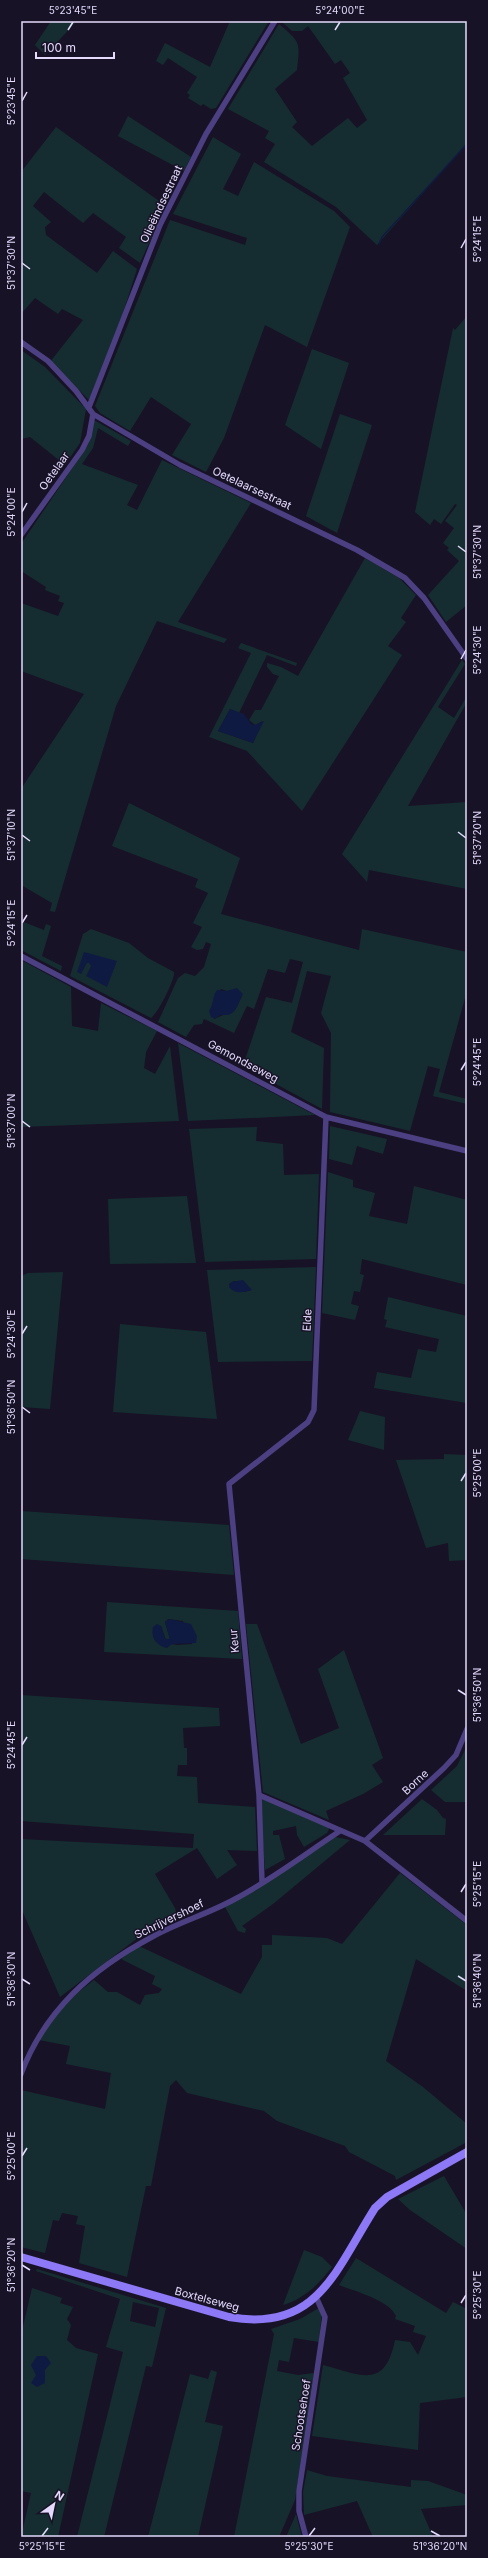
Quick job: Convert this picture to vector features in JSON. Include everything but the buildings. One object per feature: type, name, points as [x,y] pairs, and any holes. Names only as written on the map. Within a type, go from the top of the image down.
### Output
[{"type":"main road","name":"Boxtelseweg","points":[[21,2257],[239,2319],[275,2318],[302,2306],[316,2297],[330,2284],[375,2208],[398,2190],[467,2152]]},
{"type":"street","name":"Olieëindsestraat","points":[[89,407],[160,225],[206,134],[275,21]]},
{"type":"street","name":"Oetelaarsestraat","points":[[21,342],[48,361],[89,407],[93,414],[180,465],[357,550],[405,578],[424,598],[467,659]]},
{"type":"street","name":"Oetelaar","points":[[21,535],[82,450],[89,436],[93,414]]},
{"type":"street","name":"Gemondseweg","points":[[21,956],[326,1117],[467,1151]]},
{"type":"street","name":"Elde","points":[[229,1484],[308,1422],[314,1410],[326,1117]]},
{"type":"street","name":"Keur","points":[[229,1484],[259,1795],[262,1882]]},
{"type":"street","name":"Borne","points":[[365,1841],[456,1756],[467,1729]]},
{"type":"street","points":[[259,1795],[365,1841],[467,1921]]},
{"type":"street","name":"Schrijvershoef","points":[[21,2074],[40,2032],[65,2000],[82,1985],[153,1936],[235,1899],[340,1831]]},
{"type":"street","name":"Schootsehoef","points":[[306,2537],[299,2511],[299,2491],[326,2317],[316,2297]]},
{"type":"green space","points":[[51,21],[77,21],[45,55],[35,45]]},
{"type":"green space","points":[[230,21],[269,21],[216,108],[211,109],[203,104],[201,106],[188,98],[190,95],[187,93],[197,77],[168,58],[163,65],[156,61],[165,43],[210,67]]},
{"type":"green space","points":[[281,21],[467,21],[467,143],[377,245],[336,207],[264,162],[275,144],[265,138],[269,131],[228,109],[279,24],[292,35],[297,44],[299,54],[297,70],[275,89],[297,122],[292,127],[312,146],[348,118],[357,128],[367,120],[343,78],[350,73],[341,60],[335,64],[308,26],[302,31],[292,31]]},
{"type":"green space","points":[[128,116],[191,157],[184,171],[118,136]]},
{"type":"green space","points":[[56,127],[166,206],[140,263],[119,248],[126,237],[93,213],[83,223],[44,192],[33,206],[51,222],[45,227],[46,235],[97,273],[113,251],[137,269],[123,313],[89,400],[50,362],[83,320],[62,309],[58,314],[35,298],[21,314],[21,172]]},
{"type":"green space","points":[[213,137],[241,154],[223,189],[238,196],[254,162],[334,211],[350,227],[307,347],[265,325],[224,438],[206,472],[172,455],[191,424],[151,397],[130,431],[100,413],[95,406],[170,220],[245,245],[247,238],[173,214]]},
{"type":"green space","points":[[467,316],[467,605],[446,622],[428,595],[459,561],[447,550],[449,548],[443,543],[454,528],[445,521],[457,505],[455,504],[441,524],[434,519],[430,525],[415,512],[453,328],[455,330]]},
{"type":"green space","points":[[312,349],[349,363],[321,449],[285,425]]},
{"type":"green space","points":[[21,350],[45,367],[86,409],[80,443],[65,465],[30,437],[21,439]]},
{"type":"green space","points":[[340,414],[372,425],[337,533],[306,516]]},
{"type":"green space","points":[[94,420],[131,441],[128,446],[98,428],[93,448],[82,464],[138,485],[127,505],[137,510],[162,460],[251,503],[178,622],[227,639],[224,643],[157,621],[116,706],[55,912],[50,911],[52,903],[21,885],[21,789],[84,694],[21,671],[21,603],[58,616],[64,603],[58,601],[60,596],[45,590],[46,587],[21,571],[21,544],[88,445]]},
{"type":"green space","points":[[365,558],[399,578],[416,595],[401,618],[406,622],[388,646],[402,655],[302,811],[247,751],[209,737],[251,653],[238,648],[241,643],[297,663],[296,666],[267,655],[239,713],[230,709],[218,731],[253,743],[263,721],[255,725],[249,720],[255,710],[261,710],[279,676],[273,674],[267,667],[267,663],[281,667],[298,676]]},
{"type":"green space","points":[[462,660],[465,664],[438,707],[454,718],[467,696],[467,702],[408,806],[467,802],[467,889],[369,870],[367,882],[342,854]]},
{"type":"green space","points":[[129,803],[240,858],[221,914],[359,950],[362,929],[467,952],[467,991],[439,1092],[467,1099],[467,1104],[433,1096],[440,1069],[428,1066],[410,1131],[330,1112],[331,1033],[321,1013],[331,976],[307,971],[291,1032],[324,1048],[322,1109],[243,1066],[266,997],[292,1003],[303,962],[290,959],[285,973],[268,969],[254,1009],[247,1006],[234,1033],[204,1019],[202,1024],[194,1025],[186,1037],[158,1022],[178,978],[185,973],[195,976],[204,967],[211,944],[206,942],[203,949],[197,950],[191,947],[202,927],[193,923],[208,893],[195,887],[198,879],[112,846]],"holes":[[[221,989],[242,996],[235,1010],[214,1019],[214,997]]]},
{"type":"green space","points":[[21,921],[44,930],[46,924],[51,926],[42,956],[62,966],[61,971],[21,950]]},
{"type":"green space","points":[[91,929],[129,943],[148,958],[174,972],[172,982],[166,996],[158,1010],[151,1018],[70,976],[83,934]]},
{"type":"green space","points":[[21,960],[71,987],[72,1026],[98,1031],[101,1003],[157,1031],[146,1052],[144,1068],[155,1074],[170,1046],[179,1121],[21,1127]]},
{"type":"green space","points":[[178,1043],[315,1115],[188,1121]]},
{"type":"green space","points":[[330,1126],[387,1139],[383,1154],[357,1146],[352,1165],[329,1159]]},
{"type":"green space","points":[[257,1127],[256,1141],[283,1144],[284,1175],[319,1174],[316,1259],[205,1262],[189,1129]]},
{"type":"green space","points":[[328,1172],[353,1180],[353,1187],[375,1193],[369,1216],[407,1224],[414,1186],[467,1200],[467,1285],[362,1259],[360,1274],[364,1275],[360,1292],[354,1291],[351,1304],[359,1306],[355,1320],[322,1313]]},
{"type":"green space","points":[[187,1196],[196,1263],[110,1264],[108,1199]]},
{"type":"green space","points":[[316,1267],[312,1361],[218,1362],[207,1270]],"holes":[[[234,1281],[243,1281],[251,1290],[245,1292],[231,1289],[229,1284]]]},
{"type":"green space","points":[[63,1272],[50,1409],[21,1407],[21,1276],[28,1273]]},
{"type":"green space","points":[[388,1297],[467,1316],[467,1403],[374,1388],[377,1372],[411,1378],[418,1349],[436,1352],[439,1339],[385,1327],[387,1320],[384,1319]]},
{"type":"green space","points":[[120,1324],[206,1332],[217,1419],[113,1412]]},
{"type":"green space","points":[[360,1411],[385,1417],[384,1450],[348,1440]]},
{"type":"green space","points":[[444,1454],[467,1455],[467,1560],[449,1561],[448,1543],[426,1548],[396,1460],[444,1459]]},
{"type":"green space","points":[[21,1511],[229,1525],[234,1575],[21,1559]]},
{"type":"green space","points":[[107,1602],[238,1611],[242,1659],[104,1652]],"holes":[[[168,1619],[183,1621],[192,1644],[177,1645],[155,1641],[154,1637],[161,1626],[166,1640],[170,1639],[165,1622]]]},
{"type":"green space","points":[[246,1624],[257,1624],[301,1744],[339,1728],[318,1669],[344,1650],[383,1758],[372,1765],[383,1782],[363,1794],[326,1811],[329,1820],[263,1792]]},
{"type":"green space","points":[[21,1695],[219,1708],[220,1726],[183,1728],[184,1748],[187,1748],[187,1765],[178,1765],[177,1776],[197,1777],[198,1803],[255,1807],[257,1851],[227,1850],[237,1865],[217,1879],[197,1848],[155,1874],[175,1908],[178,1918],[139,1937],[60,1997],[21,1908],[21,1839],[193,1848],[194,1834],[21,1821]]},
{"type":"green space","points":[[467,1746],[467,1802],[445,1802],[431,1790],[457,1766]]},
{"type":"green space","points":[[262,1799],[330,1827],[327,1833],[304,1847],[297,1835],[296,1826],[273,1831],[273,1835],[279,1835],[285,1859],[265,1870],[260,1803]]},
{"type":"green space","points":[[422,1799],[446,1819],[445,1835],[383,1835]]},
{"type":"green space","points":[[335,1837],[350,1840],[273,1904],[242,1926],[246,1929],[245,1933],[238,1931],[225,1907],[256,1890]]},
{"type":"green space","points":[[400,1873],[467,1925],[467,1991],[416,1959],[386,2061],[423,2087],[467,2124],[467,2142],[396,2180],[395,2176],[349,2152],[345,2146],[277,2121],[264,2111],[187,2093],[176,2080],[170,2086],[151,2186],[146,2186],[127,2277],[79,2263],[85,2226],[76,2224],[78,2216],[62,2213],[59,2221],[53,2220],[45,2253],[21,2247],[21,2090],[105,2109],[111,2073],[66,2064],[70,2046],[39,2040],[50,2023],[78,1993],[94,1980],[108,1992],[117,1992],[140,2005],[145,1995],[159,1993],[162,1989],[152,1984],[155,1976],[121,1959],[139,1946],[241,1994],[262,1957],[262,1945],[272,1945],[272,1935],[327,1938],[342,1944]]},
{"type":"green space","points":[[444,2176],[467,2215],[467,2249],[410,2210],[398,2199]]},
{"type":"green space","points":[[304,2250],[322,2257],[332,2267],[322,2279],[304,2295],[283,2305]]},
{"type":"green space","points":[[356,2258],[446,2313],[453,2302],[467,2309],[467,2397],[420,2403],[418,2450],[312,2436],[323,2365],[360,2375],[378,2373],[385,2366],[391,2356],[395,2340],[410,2342],[418,2355],[426,2336],[413,2332],[415,2326],[395,2319],[396,2316],[386,2305],[362,2293],[339,2285]]},
{"type":"green space","points":[[37,2269],[166,2308],[152,2367],[146,2366],[104,2537],[77,2537],[123,2352],[106,2347],[120,2299],[36,2271]],"holes":[[[133,2302],[159,2308],[155,2327],[130,2321]]]},
{"type":"green space","points":[[32,2288],[62,2298],[60,2303],[73,2307],[67,2319],[71,2325],[67,2340],[76,2348],[98,2354],[58,2537],[21,2537],[31,2493],[21,2491],[21,2335]]},
{"type":"green space","points":[[319,2308],[322,2310],[319,2342],[294,2338],[289,2362],[279,2360],[277,2371],[298,2375],[314,2373],[295,2500],[279,2537],[234,2537],[274,2334],[271,2329],[300,2319]]},
{"type":"green space","points":[[211,2370],[217,2372],[205,2422],[223,2426],[198,2537],[148,2537],[190,2374],[208,2379]]},
{"type":"green space","points":[[307,2470],[327,2476],[411,2487],[411,2480],[428,2481],[467,2495],[467,2505],[421,2509],[433,2537],[373,2537],[357,2501],[304,2515],[303,2492]]},
{"type":"green space","points":[[296,2514],[302,2537],[286,2537]]},
{"type":"water","points":[[230,709],[244,714],[251,724],[255,725],[264,721],[253,743],[218,731]]},
{"type":"water","points":[[84,952],[117,961],[107,987],[86,976],[91,966],[89,963],[87,963],[81,974],[77,972]]},
{"type":"water","points":[[237,988],[243,994],[233,1012],[227,1015],[219,1016],[215,1019],[211,1017],[209,1011],[217,990],[226,991]]},
{"type":"water","points":[[243,1280],[252,1290],[237,1292],[229,1287],[231,1282]]},
{"type":"water","points":[[170,1619],[191,1624],[197,1636],[196,1643],[172,1644],[167,1648],[157,1643],[153,1638],[153,1627],[157,1624],[161,1626],[165,1638],[170,1640],[165,1622]]},
{"type":"water","points":[[37,2356],[46,2356],[51,2363],[45,2370],[45,2383],[37,2387],[31,2383],[36,2375],[31,2365]]},
{"type":"waterway","points":[[379,244],[382,237],[467,144]]}]
